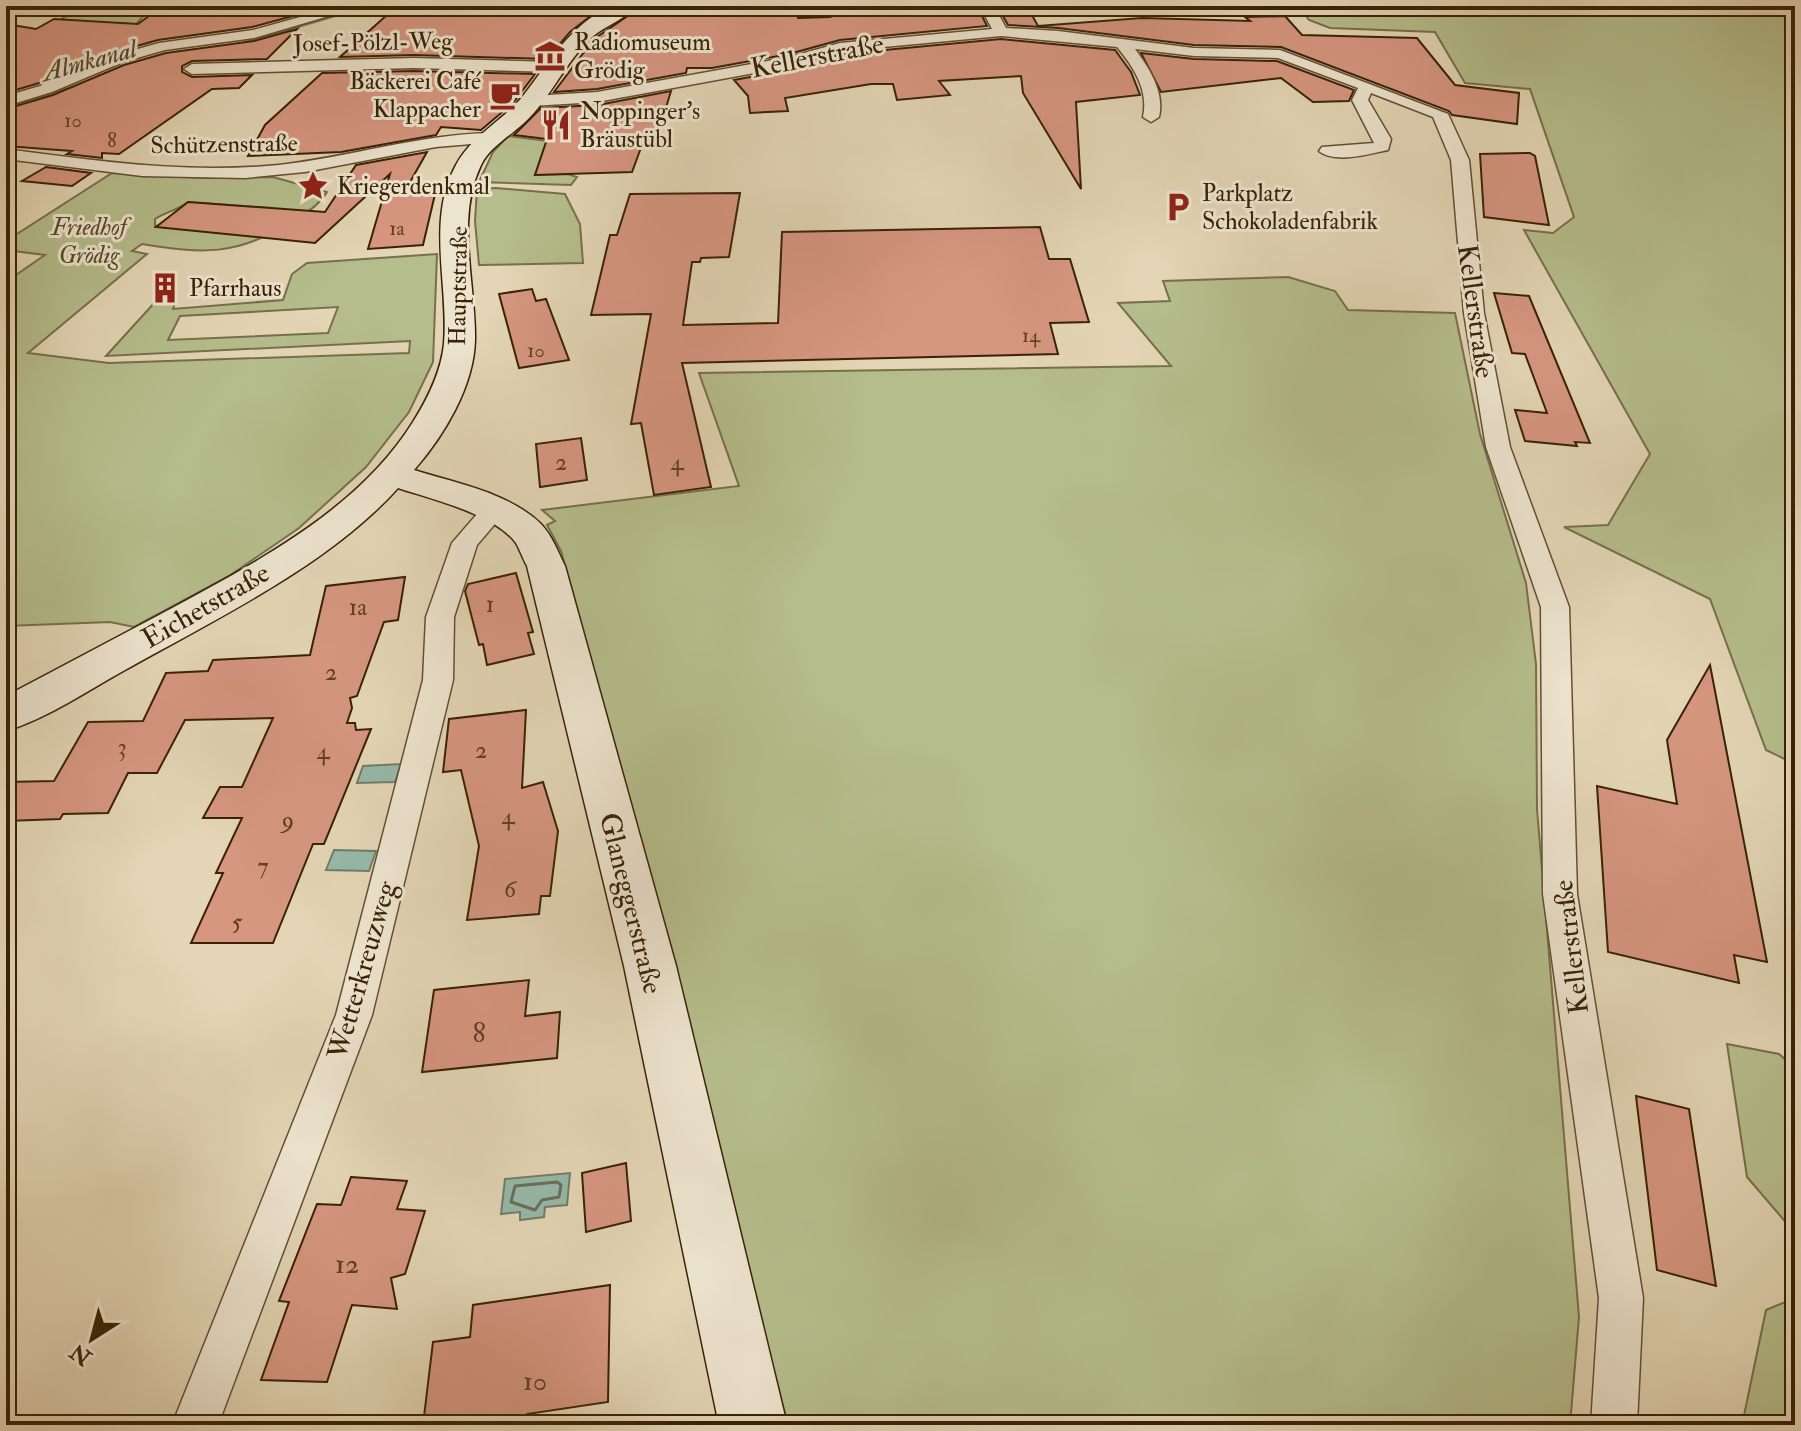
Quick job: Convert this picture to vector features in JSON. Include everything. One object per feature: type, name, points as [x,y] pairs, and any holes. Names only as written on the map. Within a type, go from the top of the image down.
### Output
[{"type":"main road","name":"Hauptstraße","points":[[391,474],[426,428],[448,385],[458,354],[455,270],[462,179],[471,160],[489,138],[532,101],[579,35],[626,6]]},
{"type":"main road","name":"Glaneggerstraße","points":[[391,474],[493,511],[525,530],[546,566],[650,966],[753,1425]]},
{"type":"main road","name":"Eichetstraße","points":[[6,715],[232,591],[319,537],[391,474]]},
{"type":"street","points":[[6,101],[46,89],[118,59],[164,46],[254,34],[356,6]]},
{"type":"street","points":[[987,6],[1001,32]]},
{"type":"street","name":"Kellerstraße","points":[[532,101],[597,97],[792,61],[840,47],[1001,32],[1058,35],[1194,52],[1280,54],[1440,114],[1460,160],[1474,313],[1498,447],[1555,607],[1560,894],[1621,1298],[1614,1425]]},
{"type":"street","points":[[1123,45],[1135,57],[1155,102],[1151,117]]},
{"type":"street","name":"Josef-Pölzl-Weg","points":[[192,69],[414,63],[554,67]]},
{"type":"street","points":[[1328,151],[1359,151],[1382,146],[1383,139],[1360,100],[1366,87]]},
{"type":"street","name":"Schützenstraße","points":[[6,154],[118,168],[231,172],[322,165],[443,142],[489,138]]},
{"type":"street","name":"Wetterkreuzweg","points":[[195,1425],[354,1015],[438,680],[440,617],[465,543],[493,511]]},
{"type":"green space","points":[[84,6],[153,6],[109,53],[6,42],[49,26]]},
{"type":"green space","points":[[1299,6],[1795,6],[1795,764],[1766,750],[1710,599],[1564,527],[1608,525],[1650,454],[1524,230],[1553,233],[1574,217],[1530,89],[1465,83],[1435,32],[1330,28],[1309,20]]},
{"type":"green space","points":[[508,136],[564,143],[561,151],[543,152],[535,175],[567,174],[577,177],[571,185],[479,182],[493,152]]},
{"type":"green space","name":"Friedhof Grödig","points":[[112,173],[206,178],[273,177],[327,192],[315,206],[290,223],[236,247],[183,250],[142,244],[132,251],[147,254],[28,353],[109,363],[409,353],[410,341],[106,356],[156,301],[176,300],[173,309],[283,300],[292,274],[307,263],[437,254],[433,362],[409,412],[366,467],[299,528],[229,576],[134,627],[110,622],[6,626],[6,279],[45,255],[6,250],[6,241]],"holes":[[[188,202],[271,208],[155,226],[155,219]],[[338,307],[328,333],[168,340],[180,316]]]},
{"type":"green space","points":[[477,189],[565,194],[580,224],[583,263],[479,265],[475,221]]},
{"type":"green space","points":[[1288,277],[1335,291],[1348,310],[1455,313],[1480,434],[1526,583],[1536,664],[1537,809],[1579,1317],[1570,1425],[788,1425],[573,594],[561,551],[547,525],[555,521],[542,510],[739,486],[699,373],[1171,366],[1118,303],[1170,301],[1163,281]]},
{"type":"green space","points":[[1727,1044],[1779,1054],[1795,1068],[1795,1233],[1747,1177]]},
{"type":"green space","points":[[1795,1298],[1795,1425],[1742,1425],[1766,1310]]},
{"type":"water","points":[[401,764],[395,782],[357,783],[363,766]]},
{"type":"water","points":[[334,850],[376,851],[369,871],[326,870]]},
{"type":"water","points":[[570,1173],[567,1205],[545,1207],[544,1217],[520,1220],[520,1212],[501,1214],[505,1179]]},
{"type":"building","points":[[271,6],[318,6],[315,10],[252,27],[158,40],[112,53],[6,93],[6,24],[36,29],[54,19],[138,24],[153,13],[263,14]]},
{"type":"building","points":[[397,6],[550,15],[563,6],[601,8],[570,32],[547,59],[414,55],[340,57]]},
{"type":"building","points":[[691,6],[794,7],[798,18],[830,17],[856,6],[968,6],[971,10],[979,10],[987,26],[840,40],[789,54],[712,68],[687,68],[686,73],[597,89],[554,92],[594,39],[635,11],[685,15]]},
{"type":"building","points":[[1028,8],[1038,26],[1142,18],[1250,21],[1245,17],[1285,16],[1302,35],[1417,38],[1455,85],[1519,93],[1517,124],[1452,115],[1449,111],[1281,47],[1194,45],[1008,25],[999,9]]},
{"type":"building","points":[[297,29],[267,59],[192,61],[182,66],[182,72],[192,77],[252,75],[239,88],[212,89],[119,154],[102,153],[102,158],[67,154],[72,151],[6,146],[6,109],[53,95],[124,65],[166,53],[254,41]]},
{"type":"building","points":[[1001,39],[1115,50],[1131,72],[1140,95],[1076,102],[1081,189],[1023,93],[1021,76],[939,81],[950,95],[897,100],[893,84],[871,84],[785,98],[788,111],[750,113],[748,96],[734,80],[793,69],[842,54]]},
{"type":"building","points":[[1141,53],[1194,59],[1277,61],[1354,90],[1349,101],[1313,102],[1281,78],[1161,92]]},
{"type":"building","points":[[414,71],[535,74],[513,103],[481,130],[441,127],[436,135],[341,152],[248,156],[265,125],[322,73]]},
{"type":"building","points":[[671,91],[657,137],[645,137],[632,172],[535,175],[547,139],[514,135],[541,108],[598,105]]},
{"type":"building","points":[[427,152],[405,191],[436,190],[423,245],[368,249],[390,174],[315,243],[156,227],[188,202],[325,212],[356,165]]},
{"type":"building","points":[[1530,153],[1535,156],[1549,225],[1484,217],[1480,154]]},
{"type":"building","points":[[46,167],[91,173],[72,186],[22,181]]},
{"type":"building","points":[[740,193],[729,257],[701,258],[700,262],[692,262],[683,325],[778,323],[782,232],[1040,227],[1049,259],[1070,259],[1089,322],[1050,323],[1058,354],[682,363],[711,487],[654,495],[641,423],[631,424],[651,314],[591,315],[610,235],[617,235],[630,194]]},
{"type":"building","points":[[532,289],[536,301],[546,299],[569,360],[519,368],[499,294]]},
{"type":"building","points":[[1494,293],[1529,296],[1590,443],[1575,442],[1577,446],[1525,441],[1515,410],[1547,413],[1525,354],[1512,353]]},
{"type":"building","points":[[581,438],[587,480],[540,487],[536,444]]},
{"type":"building","points":[[516,573],[533,632],[528,633],[534,654],[487,665],[465,591],[468,584]]},
{"type":"building","points":[[405,577],[398,620],[384,622],[357,696],[350,698],[352,708],[347,723],[355,723],[356,730],[371,729],[324,844],[313,844],[273,943],[191,943],[223,873],[216,873],[242,818],[203,818],[220,787],[242,787],[273,718],[185,720],[157,773],[128,773],[108,813],[63,814],[60,819],[6,821],[6,782],[54,781],[88,722],[143,721],[166,673],[208,671],[213,660],[310,655],[326,586]]},
{"type":"building","points":[[1710,665],[1767,962],[1734,955],[1739,983],[1608,952],[1597,786],[1677,804],[1667,740]]},
{"type":"building","points":[[526,710],[522,788],[543,782],[558,831],[550,896],[541,896],[539,914],[467,920],[479,846],[461,770],[443,772],[449,719]]},
{"type":"building","points":[[529,980],[525,1016],[560,1012],[557,1058],[422,1072],[434,990]]},
{"type":"building","points":[[1636,1096],[1689,1109],[1716,1286],[1657,1270]]},
{"type":"building","points":[[626,1163],[631,1221],[586,1232],[582,1173]]},
{"type":"building","points":[[351,1177],[407,1181],[397,1209],[425,1211],[405,1274],[391,1278],[397,1309],[352,1305],[327,1382],[261,1380],[289,1302],[279,1301],[317,1204],[341,1205]]},
{"type":"building","points":[[610,1285],[608,1402],[527,1414],[527,1425],[423,1425],[433,1342],[470,1337],[473,1305]]},
{"type":"waterway","name":"Almkanal","points":[[228,47],[370,6]]},
{"type":"waterway","name":"Almkanal","points":[[6,106],[76,87]]},
{"type":"place","name":"Radiomuseum Grödig","points":[[550,56]]},
{"type":"place","name":"Bäckerei Café Klappacher","points":[[505,95]]},
{"type":"place","name":"Noppinger's Bräustübl","points":[[556,125]]},
{"type":"place","name":"Kriegerdenkmal","points":[[313,186]]},
{"type":"place","name":"Parkplatz Schokoladenfabrik","points":[[1178,207]]},
{"type":"place","name":"Pfarrhaus","points":[[165,288]]}]
